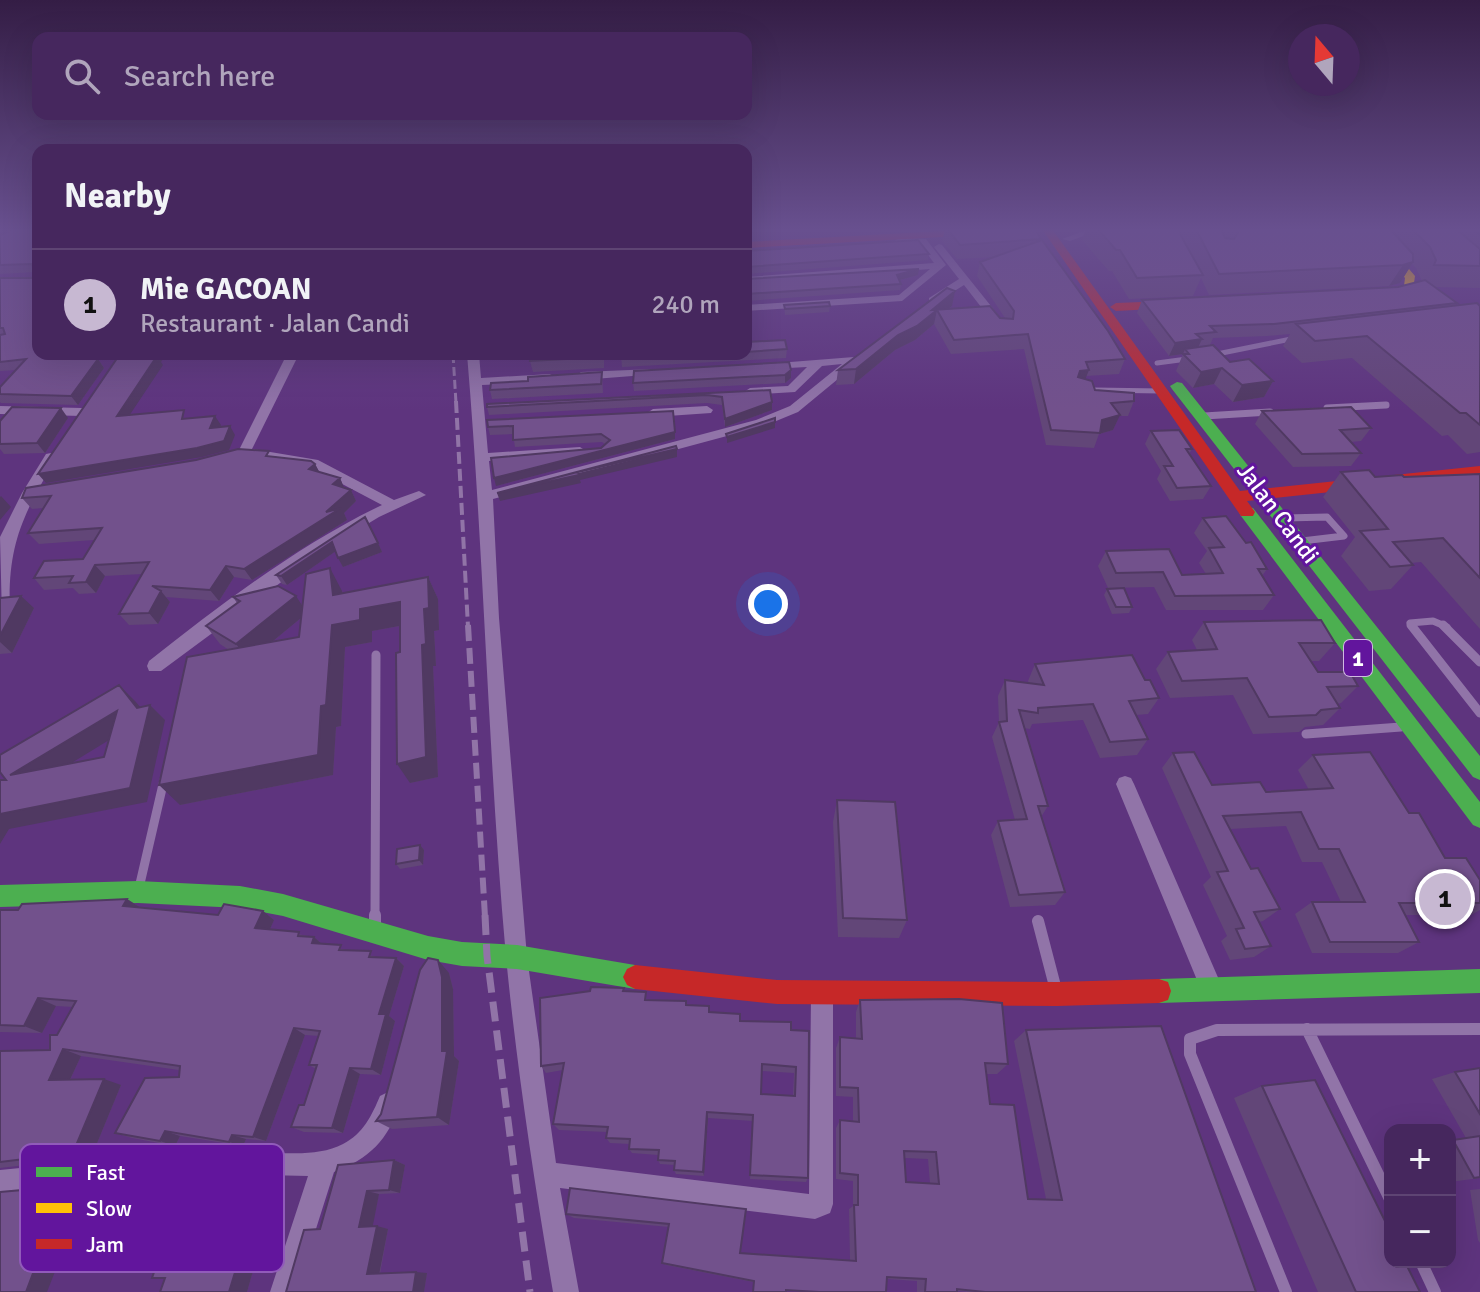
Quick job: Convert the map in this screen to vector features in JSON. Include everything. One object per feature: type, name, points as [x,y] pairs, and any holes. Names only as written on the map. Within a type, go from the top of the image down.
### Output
[{"type":"main road","name":"Jalan Candi","points":[[1089,289],[1236,497],[1480,818]]},
{"type":"main road","name":"Jalan Candi","points":[[1103,289],[1157,363],[1265,494],[1480,771]]},
{"type":"main road","points":[[1362,294],[1405,289]]},
{"type":"main road","points":[[1116,307],[1190,304]]},
{"type":"main road","points":[[1236,497],[1480,471]]},
{"type":"main road","points":[[0,896],[138,892],[240,897],[283,905],[428,948],[462,954],[517,957],[656,981],[822,994],[1057,994],[1480,981]]},
{"type":"street","points":[[752,308],[902,298],[912,289]]},
{"type":"street","points":[[925,307],[946,289]]},
{"type":"street","points":[[972,289],[1003,329]]},
{"type":"street","points":[[485,489],[760,423],[794,409],[855,357],[751,367]]},
{"type":"street","points":[[244,453],[290,360]]},
{"type":"street","points":[[473,360],[517,957],[545,1174],[566,1292]]},
{"type":"street","points":[[741,392],[791,389],[823,362]]},
{"type":"street","points":[[475,382],[674,371]]},
{"type":"street","points":[[74,424],[92,400]]},
{"type":"street","points":[[477,406],[492,406]]},
{"type":"street","points":[[0,410],[82,412]]},
{"type":"street","points":[[631,414],[707,410]]},
{"type":"street","points":[[479,422],[495,422]]},
{"type":"street","points":[[2,612],[4,541],[56,449]]},
{"type":"street","points":[[482,457],[587,450]]},
{"type":"street","points":[[226,458],[244,453],[274,454],[313,463],[389,502]]},
{"type":"street","points":[[29,493],[43,490]]},
{"type":"street","points":[[155,666],[190,637],[351,526],[389,502],[419,495]]},
{"type":"street","points":[[1125,784],[1212,989]]},
{"type":"street","points":[[420,978],[428,948]]},
{"type":"street","points":[[545,1174],[815,1207],[821,1204],[822,994]]},
{"type":"street","points":[[284,1162],[325,1162],[348,1155],[373,1134],[385,1113],[393,1083]]},
{"type":"street","points":[[283,1292],[325,1162]]},
{"type":"street","points":[[0,1182],[20,1180]]},
{"type":"lane","points":[[1157,363],[1312,336]]},
{"type":"lane","points":[[1093,390],[1161,391]]},
{"type":"lane","points":[[1323,409],[1386,405]]},
{"type":"lane","points":[[1202,416],[1276,412]]},
{"type":"lane","points":[[1284,518],[1327,517],[1344,536],[1302,541]]},
{"type":"lane","points":[[1480,662],[1440,620],[1410,623],[1480,713]]},
{"type":"lane","points":[[375,932],[376,655]]},
{"type":"lane","points":[[1306,734],[1410,727]]},
{"type":"lane","points":[[138,892],[166,769]]},
{"type":"lane","points":[[1038,921],[1057,994]]},
{"type":"lane","points":[[1307,1029],[1389,1196]]},
{"type":"lane","points":[[1286,1292],[1190,1054],[1190,1039],[1217,1030],[1480,1029]]},
{"type":"lane","points":[[1424,1268],[1435,1292]]},
{"type":"building","points":[[0,289],[32,289],[32,360],[97,360],[71,396],[0,394],[0,387],[26,359],[0,362],[0,335],[5,334],[0,328]]},
{"type":"building","points":[[752,289],[819,289],[752,294]]},
{"type":"building","points":[[945,289],[955,291],[932,310],[990,306],[1000,318],[1013,319],[1014,311],[999,289],[1078,289],[1125,359],[1086,362],[1089,370],[1080,371],[1078,377],[1092,381],[1095,390],[1134,393],[1134,401],[1111,403],[1120,415],[1102,420],[1100,433],[1051,430],[1028,334],[954,340],[937,310],[917,326],[898,335],[856,369],[838,370]]},
{"type":"building","points":[[1353,289],[1438,289],[1457,303],[1274,324],[1210,326],[1216,332],[1196,334],[1202,339],[1175,343],[1142,300]]},
{"type":"building","points":[[829,302],[830,306],[801,308],[785,309],[784,305]]},
{"type":"building","points":[[1477,303],[1480,306],[1480,425],[1466,413],[1460,413],[1367,336],[1315,341],[1296,324]]},
{"type":"building","points":[[785,340],[787,349],[752,352],[752,342]]},
{"type":"building","points":[[1213,345],[1230,362],[1249,359],[1273,381],[1242,385],[1222,368],[1201,372],[1183,354],[1189,354],[1185,349]]},
{"type":"building","points":[[116,360],[154,360],[117,416],[184,410],[182,419],[215,416],[210,428],[230,426],[224,441],[197,448],[38,474]]},
{"type":"building","points":[[789,362],[791,370],[785,375],[633,383],[634,371]]},
{"type":"building","points":[[602,372],[601,384],[490,390],[491,383],[528,381],[528,377]]},
{"type":"building","points":[[770,390],[772,402],[725,419],[722,397],[707,395],[487,407],[487,404]]},
{"type":"building","points":[[12,407],[61,408],[37,443],[0,444],[0,421]]},
{"type":"building","points":[[1351,407],[1371,428],[1340,430],[1361,453],[1302,454],[1262,411]]},
{"type":"building","points":[[673,411],[675,432],[494,478],[491,458],[601,448],[610,440],[601,434],[513,440],[513,426],[488,427],[487,420]]},
{"type":"building","points":[[775,418],[775,422],[727,437],[726,434]]},
{"type":"building","points":[[1179,430],[1192,449],[1186,449],[1211,486],[1177,488],[1164,466],[1173,466],[1151,431]]},
{"type":"building","points":[[676,446],[677,449],[578,472],[579,475],[497,493]]},
{"type":"building","points":[[238,449],[269,451],[266,456],[311,461],[315,464],[309,469],[340,478],[333,484],[351,490],[326,512],[341,508],[244,569],[226,566],[210,590],[152,586],[161,591],[149,613],[119,614],[149,562],[95,565],[86,582],[69,583],[73,576],[34,578],[44,561],[83,559],[102,528],[28,533],[51,496],[22,498],[26,488],[196,460]]},
{"type":"building","points":[[1369,470],[1375,477],[1480,474],[1480,578],[1443,538],[1393,542],[1413,565],[1390,567],[1360,531],[1388,529],[1341,472]]},
{"type":"building","points":[[1226,516],[1246,543],[1251,542],[1267,569],[1258,569],[1274,595],[1175,596],[1163,572],[1116,573],[1106,551],[1169,549],[1182,575],[1223,573],[1209,548],[1224,547],[1203,518]]},
{"type":"building","points":[[365,517],[378,543],[338,558],[332,542],[281,576],[276,575]]},
{"type":"building","points":[[330,568],[333,595],[428,577],[429,608],[424,609],[426,644],[422,645],[426,757],[397,764],[396,653],[400,652],[400,602],[360,609],[360,620],[332,625],[326,705],[321,706],[318,755],[159,785],[187,657],[299,637],[306,574]]},
{"type":"building","points":[[278,586],[296,596],[236,644],[206,626],[240,601],[233,597]]},
{"type":"building","points":[[1124,588],[1132,607],[1116,607],[1107,589]]},
{"type":"building","points":[[21,596],[0,636],[0,598]]},
{"type":"building","points":[[1321,620],[1335,643],[1299,643],[1318,672],[1350,672],[1358,686],[1327,687],[1340,708],[1321,710],[1316,715],[1269,717],[1247,678],[1182,681],[1168,652],[1217,649],[1204,622]]},
{"type":"building","points":[[1132,655],[1159,698],[1129,701],[1148,739],[1110,742],[1093,704],[1038,708],[1038,713],[1019,710],[1048,806],[1038,806],[1065,892],[1019,895],[998,821],[1027,819],[999,722],[1007,721],[1005,680],[1044,685],[1035,664]]},
{"type":"building","points":[[119,685],[137,708],[150,705],[130,788],[0,814],[0,780],[6,780],[0,772],[0,755]],"holes":[[[117,711],[104,757],[10,775]]]},
{"type":"building","points":[[1194,752],[1212,785],[1260,782],[1266,792],[1333,788],[1313,755],[1370,752],[1409,813],[1419,813],[1445,858],[1466,858],[1480,880],[1480,903],[1399,903],[1419,942],[1330,942],[1312,902],[1365,902],[1339,849],[1319,849],[1301,812],[1223,816],[1251,869],[1258,868],[1280,909],[1254,912],[1271,946],[1245,949],[1236,929],[1244,928],[1217,872],[1228,871],[1173,753]]},
{"type":"building","points":[[837,800],[895,802],[907,920],[843,918]]},
{"type":"building","points":[[420,845],[419,860],[396,864],[397,849]]},
{"type":"building","points":[[127,899],[123,906],[218,915],[224,904],[263,911],[255,928],[299,932],[298,936],[314,937],[312,943],[341,945],[339,950],[371,951],[369,957],[396,958],[379,1014],[386,1014],[371,1069],[350,1068],[332,1128],[291,1127],[299,1105],[304,1105],[317,1065],[309,1065],[320,1031],[294,1028],[253,1137],[232,1135],[229,1142],[165,1131],[160,1141],[115,1133],[145,1078],[179,1077],[180,1066],[63,1049],[49,1080],[104,1079],[77,1144],[20,1144],[20,1160],[0,1162],[0,1051],[50,1050],[50,1035],[57,1035],[76,1001],[38,998],[24,1026],[0,1025],[0,910],[18,910],[22,904]]},
{"type":"building","points":[[428,958],[438,960],[442,977],[442,1051],[447,1051],[437,1117],[376,1121],[381,1114],[420,970]]},
{"type":"building","points":[[591,987],[646,992],[645,1000],[686,1001],[686,1005],[709,1006],[709,1012],[740,1014],[740,1021],[791,1022],[791,1030],[809,1031],[808,1178],[750,1175],[753,1115],[707,1112],[703,1172],[674,1170],[675,1161],[658,1160],[659,1150],[629,1149],[630,1139],[606,1138],[608,1127],[553,1124],[564,1063],[541,1066],[540,998],[590,991]],"holes":[[[762,1064],[796,1067],[795,1096],[761,1094]]]},
{"type":"building","points":[[959,999],[1002,1003],[1008,1064],[985,1063],[990,1104],[1014,1105],[1028,1199],[1062,1200],[1026,1030],[1161,1026],[1256,1292],[985,1292],[957,1289],[957,1292],[925,1292],[926,1279],[887,1277],[886,1292],[753,1292],[754,1281],[662,1263],[669,1224],[566,1214],[570,1188],[746,1209],[740,1253],[856,1261],[854,1205],[858,1205],[858,1175],[840,1173],[840,1120],[859,1122],[858,1088],[840,1087],[840,1037],[862,1039],[860,1000]],"holes":[[[904,1151],[936,1152],[939,1184],[906,1182]]]},
{"type":"building","points":[[1480,1068],[1480,1114],[1455,1072]]},
{"type":"building","points":[[1315,1080],[1384,1219],[1384,1268],[1408,1268],[1420,1292],[1356,1292],[1262,1086]]},
{"type":"building","points":[[1480,1136],[1480,1177],[1474,1178],[1456,1145],[1456,1140]]},
{"type":"building","points":[[394,1160],[389,1190],[367,1191],[359,1227],[377,1226],[367,1274],[416,1272],[413,1292],[286,1292],[304,1230],[320,1229],[338,1165]]},
{"type":"building","points":[[20,1190],[20,1272],[34,1272],[26,1292],[0,1292],[0,1192]]},
{"type":"building","points":[[154,1272],[235,1272],[229,1292],[160,1292],[165,1278],[152,1278]]},
{"type":"railway","points":[[453,360],[456,403]]},
{"type":"railway","points":[[456,401],[468,627]]},
{"type":"railway","points":[[468,625],[485,917]]},
{"type":"railway","points":[[485,915],[487,956],[530,1292]]},
{"type":"traffic: fast","points":[[1177,386],[1480,771]]},
{"type":"traffic: fast","points":[[1247,512],[1480,818]]},
{"type":"traffic: fast","points":[[0,896],[138,892],[240,897],[283,905],[428,948],[462,954],[517,957],[635,977]]},
{"type":"traffic: fast","points":[[1159,991],[1480,981]]},
{"type":"traffic: slow","points":[[1387,293],[1403,289]]},
{"type":"traffic: jam","points":[[1090,289],[1247,512]]},
{"type":"traffic: jam","points":[[1116,307],[1168,305]]},
{"type":"traffic: jam","points":[[1236,497],[1480,471]]},
{"type":"traffic: jam","points":[[635,977],[777,992],[1057,994],[1159,991]]},
{"type":"place","name":"Mie GACOAN","points":[[1445,899]]}]
